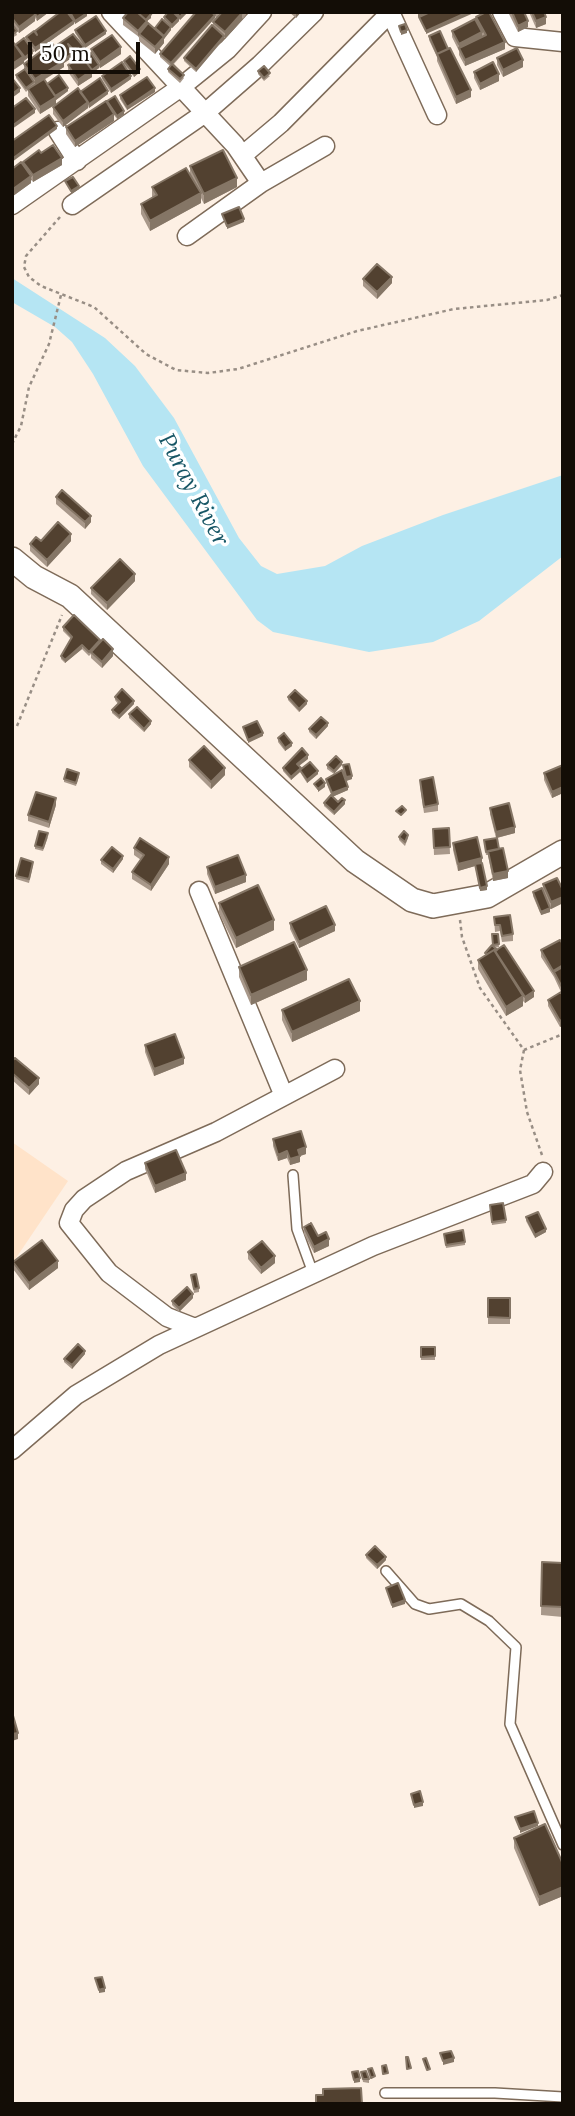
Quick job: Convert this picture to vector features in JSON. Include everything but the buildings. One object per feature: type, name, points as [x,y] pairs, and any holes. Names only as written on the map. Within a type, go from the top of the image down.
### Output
[{"type":"street","points":[[111,12],[243,155],[261,183]]},
{"type":"street","points":[[12,205],[181,87],[228,49],[262,12]]},
{"type":"street","points":[[72,205],[205,113],[261,65],[314,12]]},
{"type":"street","points":[[243,155],[309,96],[390,12],[437,115]]},
{"type":"street","points":[[502,12],[515,37],[563,42]]},
{"type":"street","points":[[58,131],[77,161]]},
{"type":"street","points":[[187,236],[261,183],[325,146]]},
{"type":"street","points":[[12,559],[34,577],[70,596],[355,861],[412,900],[433,906],[457,904],[487,896],[563,852]]},
{"type":"street","points":[[199,891],[284,1096]]},
{"type":"street","points":[[195,1328],[167,1317],[109,1273],[69,1223],[74,1210],[84,1199],[126,1171],[216,1132],[335,1069]]},
{"type":"street","points":[[12,1450],[76,1395],[159,1345],[373,1246],[533,1184],[543,1172]]},
{"type":"lane","points":[[293,1175],[296,1228],[313,1273]]},
{"type":"lane","points":[[386,1571],[415,1604],[429,1609],[461,1604],[489,1621],[516,1647],[510,1724],[563,1845]]},
{"type":"lane","points":[[385,2093],[495,2093],[563,2097]]},
{"type":"path","points":[[72,205],[26,257],[24,267],[29,277],[41,286],[94,307],[158,362],[176,370],[208,373],[238,369],[357,331],[454,309],[547,300],[563,295]]},
{"type":"path","points":[[12,444],[21,426],[29,387],[49,344],[61,295]]},
{"type":"path","points":[[18,726],[70,596]]},
{"type":"path","points":[[457,904],[462,937],[480,988],[524,1050],[520,1070],[527,1112],[542,1156],[543,1172]]},
{"type":"path","points":[[524,1050],[563,1034]]},
{"type":"shaded area","points":[[12,1142],[68,1181],[12,1264]]},
{"type":"water","name":"Puray River","points":[[12,278],[105,338],[135,366],[174,418],[239,538],[261,566],[277,574],[325,566],[362,546],[443,515],[563,475],[563,556],[479,621],[433,642],[369,652],[273,632],[257,620],[143,466],[93,374],[72,342],[55,327],[12,302]]}]
